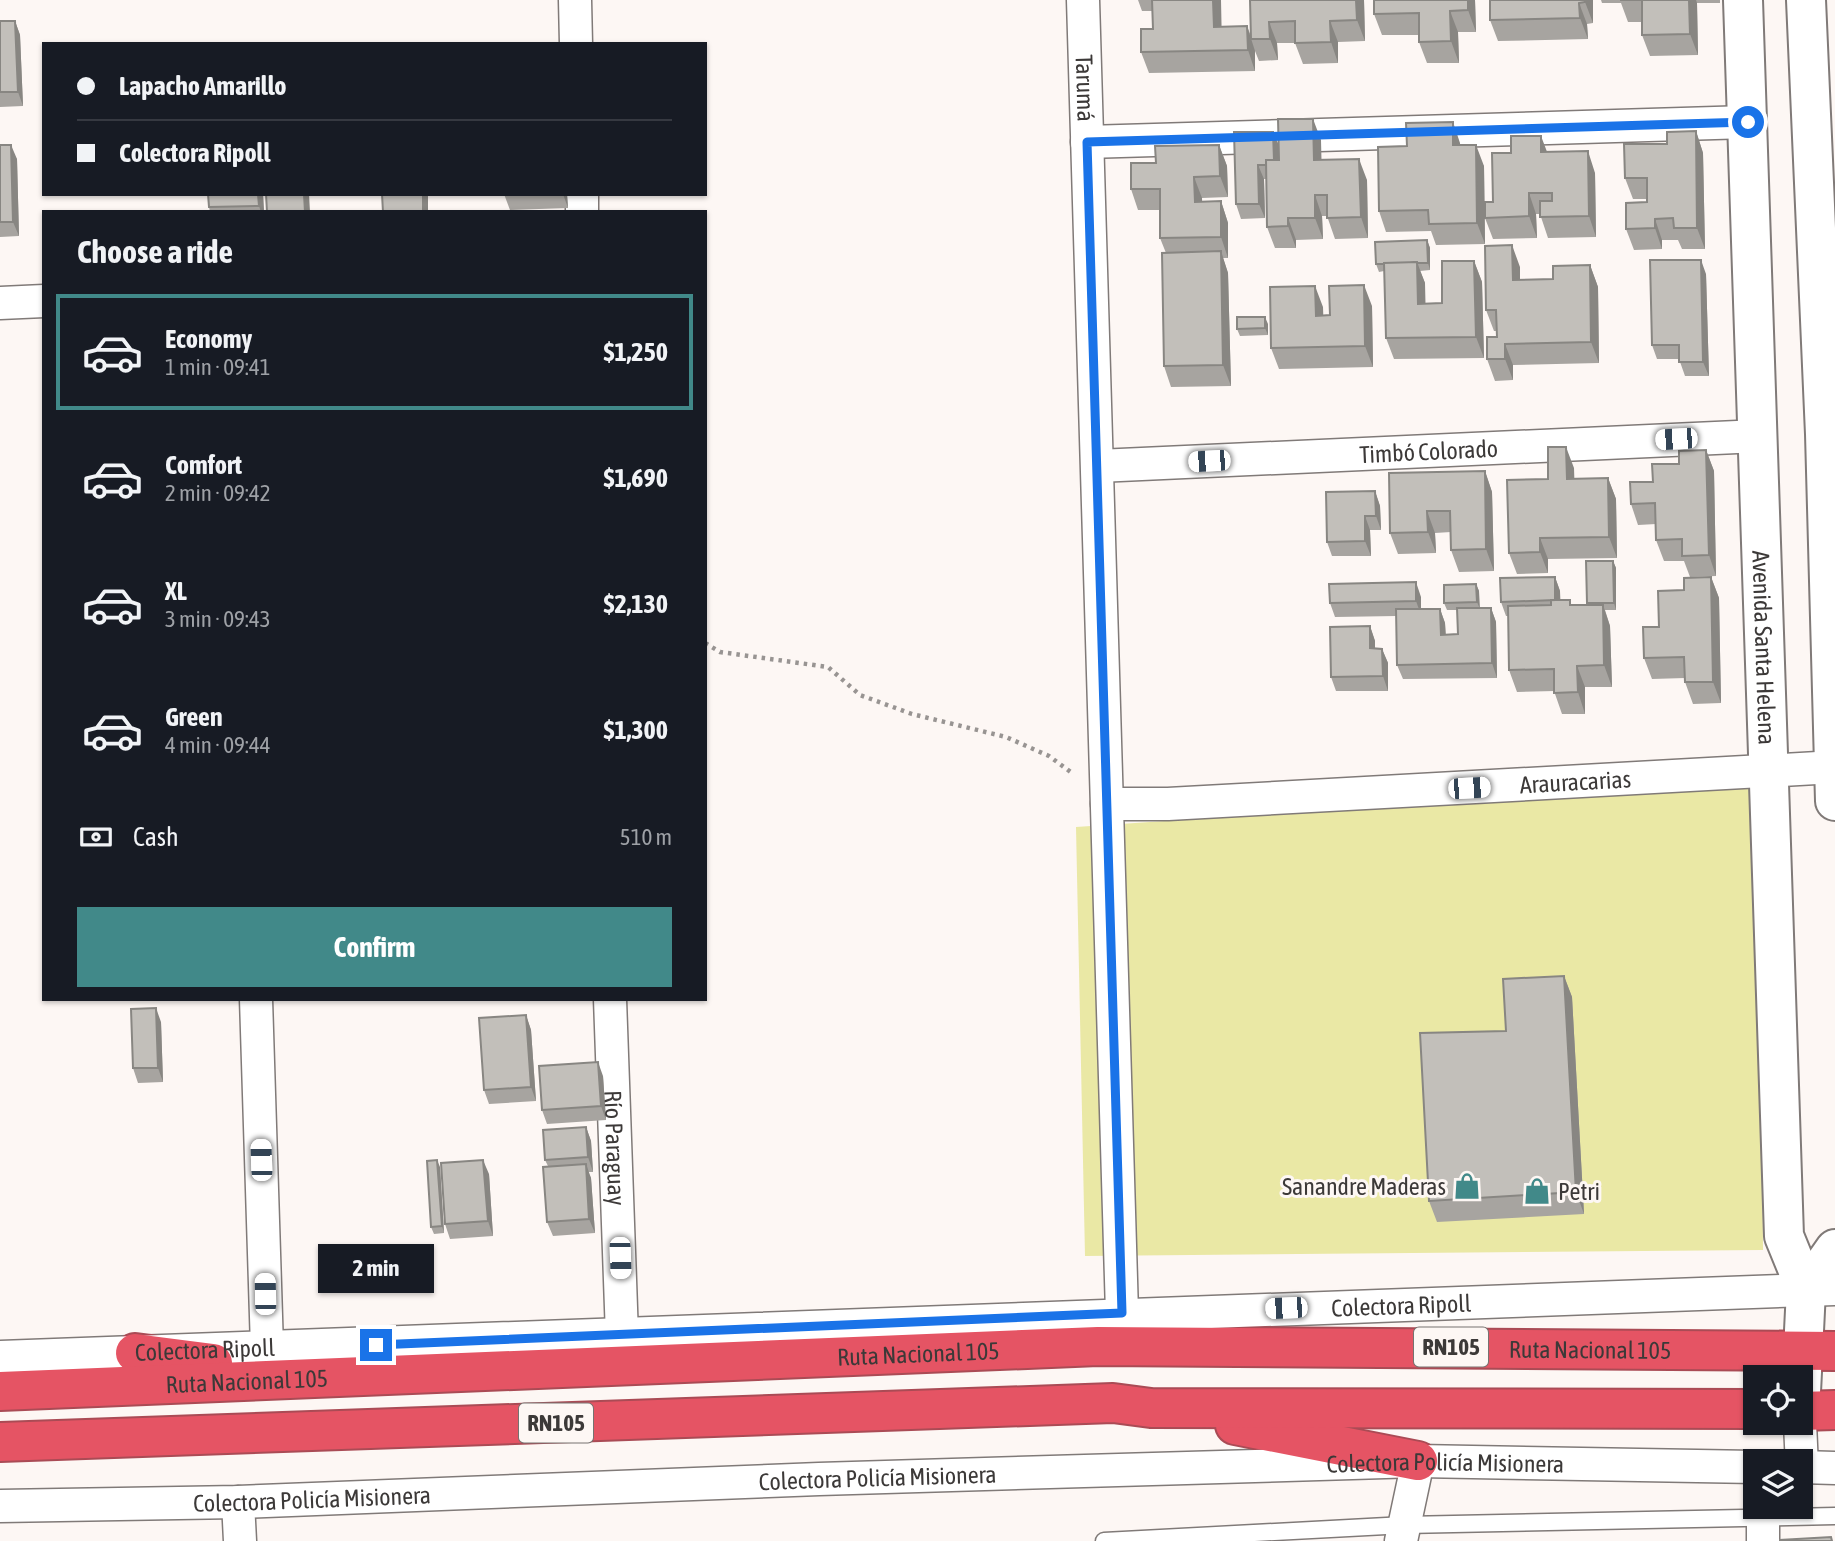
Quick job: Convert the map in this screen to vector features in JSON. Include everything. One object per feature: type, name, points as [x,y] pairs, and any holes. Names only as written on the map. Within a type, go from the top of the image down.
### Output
[{"type":"highway","name":"Ruta Nacional 105","points":[[0,1391],[1098,1346],[1819,1351]]},
{"type":"highway","points":[[135,1353],[315,1376]]},
{"type":"highway","name":"RN105","points":[[0,1442],[1113,1403],[1151,1408],[1743,1409]]},
{"type":"highway","points":[[1151,1408],[1418,1461]]},
{"type":"highway","points":[[1813,1411],[1835,1410]]},
{"type":"main road","name":"Avenida Santa Helena","points":[[1743,0],[1784,1236],[1820,1290],[1819,1351]]},
{"type":"main road","points":[[1806,0],[1823,120],[1835,801]]},
{"type":"main road","points":[[1820,1290],[1835,1249]]},
{"type":"street","points":[[575,0],[576,42]]},
{"type":"street","name":"Tarumá","points":[[1083,0],[1122,1313]]},
{"type":"street","points":[[1087,142],[1748,122]]},
{"type":"street","points":[[0,303],[42,301]]},
{"type":"street","name":"Timbó Colorado","points":[[1098,466],[1759,436]]},
{"type":"street","name":"Arauracarias","points":[[1107,804],[1168,804],[1835,767]]},
{"type":"street","points":[[256,1001],[267,1348]]},
{"type":"street","name":"Río Paraguay","points":[[610,1001],[622,1336]]},
{"type":"street","name":"Colectora Ripoll","points":[[0,1357],[622,1336],[1122,1313],[1820,1290]]},
{"type":"street","points":[[1403,1533],[1418,1461]]},
{"type":"street","name":"Colectora Policía Misionera","points":[[0,1506],[238,1502],[819,1479],[1418,1461],[1743,1467]]},
{"type":"street","points":[[1813,1468],[1835,1468]]},
{"type":"street","points":[[238,1502],[240,1541]]},
{"type":"lane","points":[[1104,1541],[1766,1522],[1835,1516]]},
{"type":"path","points":[[707,644],[720,652],[828,667],[860,695],[912,714],[1006,737],[1049,756],[1093,788],[1107,804]]},
{"type":"shaded area","points":[[1760,781],[1763,1250],[1085,1256],[1076,827]]},
{"type":"building","points":[[1152,0],[1213,0],[1214,27],[1247,26],[1248,50],[1141,52],[1141,29],[1153,29]]},
{"type":"building","points":[[1250,0],[1356,0],[1357,20],[1330,21],[1331,42],[1295,43],[1295,21],[1269,22],[1270,39],[1251,39]]},
{"type":"building","points":[[1374,0],[1468,0],[1468,10],[1450,11],[1451,41],[1419,42],[1419,13],[1374,14]]},
{"type":"building","points":[[1490,0],[1585,2],[1579,3],[1580,18],[1490,20]]},
{"type":"building","points":[[1642,0],[1689,0],[1690,34],[1642,35]]},
{"type":"building","points":[[0,21],[15,21],[18,92],[0,92]]},
{"type":"building","points":[[1278,119],[1313,119],[1314,160],[1359,159],[1361,217],[1327,218],[1327,195],[1315,195],[1315,218],[1288,218],[1288,226],[1267,227],[1266,160],[1279,160]]},
{"type":"building","points":[[1453,122],[1453,145],[1476,145],[1477,223],[1429,224],[1428,210],[1379,211],[1378,147],[1407,146],[1406,123]]},
{"type":"building","points":[[1696,131],[1697,228],[1674,228],[1673,218],[1655,219],[1655,228],[1626,229],[1626,203],[1647,202],[1647,178],[1625,178],[1624,144],[1667,144],[1667,132]]},
{"type":"building","points":[[1234,132],[1273,132],[1274,160],[1266,160],[1266,165],[1258,165],[1259,204],[1236,204]]},
{"type":"building","points":[[1511,136],[1541,136],[1541,152],[1588,151],[1589,216],[1540,217],[1540,201],[1552,201],[1552,193],[1529,193],[1529,216],[1485,218],[1485,202],[1493,202],[1492,153],[1511,153]]},
{"type":"building","points":[[0,145],[11,145],[13,222],[0,222]]},
{"type":"building","points":[[1219,145],[1220,176],[1194,177],[1195,202],[1221,201],[1221,237],[1160,238],[1160,189],[1131,189],[1131,163],[1156,163],[1155,146]]},
{"type":"building","points":[[208,196],[258,196],[259,206],[209,207]]},
{"type":"building","points":[[266,196],[304,196],[305,210],[267,210]]},
{"type":"building","points":[[382,196],[423,196],[423,210],[383,210]]},
{"type":"building","points":[[1427,240],[1428,263],[1376,264],[1375,242]]},
{"type":"building","points":[[1512,245],[1513,280],[1553,279],[1553,266],[1590,265],[1591,342],[1505,344],[1505,359],[1487,359],[1487,337],[1497,337],[1496,310],[1486,310],[1485,246]]},
{"type":"building","points":[[1221,251],[1223,365],[1164,366],[1162,253]]},
{"type":"building","points":[[1650,260],[1701,260],[1703,362],[1679,362],[1679,345],[1652,345]]},
{"type":"building","points":[[1442,261],[1474,261],[1476,337],[1386,338],[1384,263],[1417,262],[1418,304],[1442,303]]},
{"type":"building","points":[[1364,285],[1365,346],[1271,348],[1270,287],[1315,286],[1316,316],[1330,315],[1329,286]]},
{"type":"building","points":[[1237,317],[1265,317],[1265,328],[1237,329]]},
{"type":"building","points":[[1548,447],[1566,447],[1567,479],[1608,478],[1609,537],[1540,538],[1540,552],[1509,553],[1507,480],[1548,479]]},
{"type":"building","points":[[1706,450],[1709,555],[1682,556],[1682,539],[1656,540],[1655,503],[1631,504],[1630,482],[1653,482],[1652,464],[1679,464],[1679,451]]},
{"type":"building","points":[[1485,471],[1486,549],[1451,550],[1450,511],[1427,511],[1428,532],[1390,533],[1389,473]]},
{"type":"building","points":[[1375,491],[1376,516],[1365,516],[1365,541],[1327,542],[1326,492]]},
{"type":"building","points":[[1586,561],[1613,561],[1614,603],[1587,603]]},
{"type":"building","points":[[1555,577],[1555,600],[1501,602],[1500,578]]},
{"type":"building","points":[[1711,577],[1713,682],[1685,682],[1684,657],[1644,658],[1643,627],[1659,627],[1658,591],[1684,590],[1684,578]]},
{"type":"building","points":[[1416,582],[1416,601],[1330,603],[1329,584]]},
{"type":"building","points":[[1476,584],[1477,602],[1444,603],[1444,585]]},
{"type":"building","points":[[1551,600],[1570,600],[1570,605],[1603,605],[1604,665],[1577,666],[1578,692],[1554,693],[1554,669],[1509,670],[1508,606],[1551,605]]},
{"type":"building","points":[[1457,608],[1491,608],[1492,663],[1397,665],[1396,609],[1440,609],[1441,635],[1458,634]]},
{"type":"building","points":[[1370,626],[1370,648],[1382,649],[1383,676],[1331,677],[1330,627]]},
{"type":"building","points":[[1564,976],[1576,1192],[1429,1201],[1420,1033],[1506,1031],[1503,979]]},
{"type":"building","points":[[156,1008],[158,1068],[133,1068],[131,1009]]},
{"type":"building","points":[[526,1015],[531,1087],[484,1090],[479,1018]]},
{"type":"building","points":[[598,1062],[601,1106],[542,1110],[539,1066]]},
{"type":"building","points":[[586,1127],[588,1157],[545,1160],[543,1130]]},
{"type":"building","points":[[437,1160],[442,1226],[431,1227],[427,1161]]},
{"type":"building","points":[[483,1160],[488,1221],[445,1224],[441,1163]]},
{"type":"building","points":[[586,1164],[589,1219],[547,1222],[543,1167]]},
{"type":"building","points":[[1831,1537],[1832,1541],[1780,1541],[1780,1540]]},
{"type":"place","name":"Sanandre Maderas","points":[[1467,1186]]},
{"type":"place","name":"Petri","points":[[1537,1191]]},
{"type":"route","points":[[376,1345],[1122,1313],[1087,142],[1748,122]]}]
